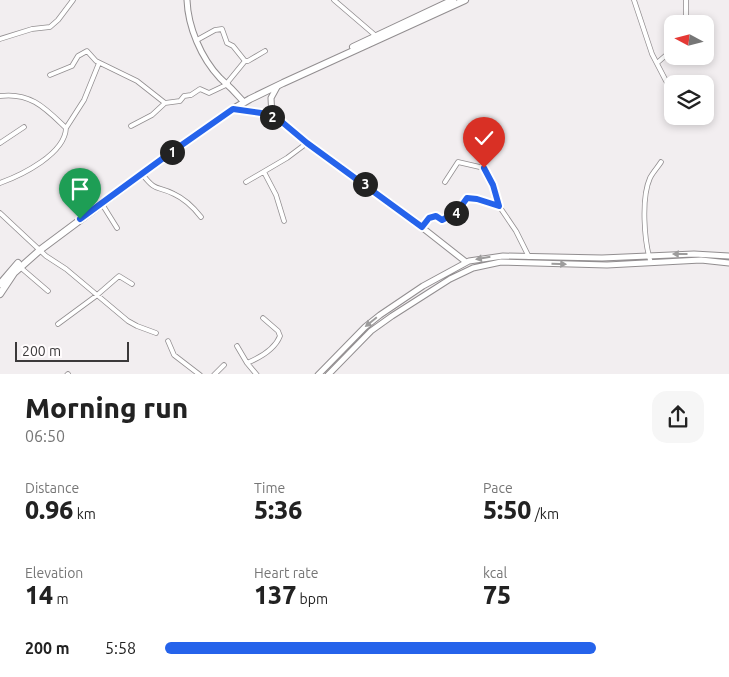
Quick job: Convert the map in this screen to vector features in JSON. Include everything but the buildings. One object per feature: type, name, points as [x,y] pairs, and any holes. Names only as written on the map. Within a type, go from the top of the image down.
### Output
[{"type":"main road","points":[[0,284],[11,270],[39,248],[188,136],[242,100],[453,0]]},
{"type":"main road","points":[[0,294],[20,268],[39,248],[233,109],[280,84],[465,0]]},
{"type":"street","points":[[0,39],[32,29],[50,27],[58,20],[73,0]]},
{"type":"street","points":[[187,0],[191,28],[197,40],[212,67],[242,100]]},
{"type":"street","points":[[334,0],[376,36]]},
{"type":"street","points":[[634,0],[651,52],[664,77]]},
{"type":"street","points":[[686,0],[686,15]]},
{"type":"street","points":[[197,40],[215,30],[222,29],[227,43],[233,46],[245,61]]},
{"type":"street","points":[[50,75],[60,70],[68,69],[78,56],[88,51],[96,61],[136,81],[165,103]]},
{"type":"street","points":[[131,126],[152,115],[165,103],[180,101],[184,96],[191,95],[200,89],[209,93],[227,84],[245,61],[264,51]]},
{"type":"street","points":[[657,63],[664,58]]},
{"type":"street","points":[[0,182],[21,174],[39,163],[65,139],[66,128],[84,100],[99,62]]},
{"type":"street","points":[[272,117],[271,98],[275,89],[280,84]]},
{"type":"street","points":[[0,96],[10,95],[35,101],[66,128]]},
{"type":"street","points":[[233,109],[250,111],[282,122],[307,143],[371,188],[466,262]]},
{"type":"street","points":[[0,144],[24,127]]},
{"type":"street","points":[[246,182],[287,158],[307,143]]},
{"type":"street","points":[[445,182],[458,162],[484,168],[493,185],[499,206],[516,231],[529,257]]},
{"type":"street","points":[[651,262],[646,240],[645,204],[649,180],[661,162]]},
{"type":"street","points":[[264,172],[276,195],[284,221]]},
{"type":"street","points":[[142,174],[150,185],[156,189],[173,193],[185,201],[201,217]]},
{"type":"street","points":[[422,227],[429,218],[436,216],[442,220],[457,212],[467,198],[499,206]]},
{"type":"street","points":[[102,204],[117,228]]},
{"type":"street","points":[[0,213],[16,229],[128,321],[156,333]]},
{"type":"street","points":[[330,374],[338,358],[365,327],[422,286],[466,262],[491,256],[602,258],[694,254],[729,256]]},
{"type":"street","points":[[318,374],[392,316],[464,271],[473,268],[501,262],[607,264],[701,260],[729,263]]},
{"type":"street","points":[[20,268],[48,291]]},
{"type":"street","points":[[58,324],[119,276],[132,284]]},
{"type":"street","points":[[247,363],[278,341],[280,336],[278,331],[263,318]]},
{"type":"street","points":[[168,341],[174,355],[200,374]]},
{"type":"street","points":[[237,346],[247,363],[257,374]]},
{"type":"street","points":[[214,374],[224,365]]},
{"type":"route","points":[[80,219],[233,109],[261,113],[282,122],[307,143],[422,227],[429,218],[436,216],[442,220],[457,212],[467,198],[499,206],[490,176],[484,168]]}]
